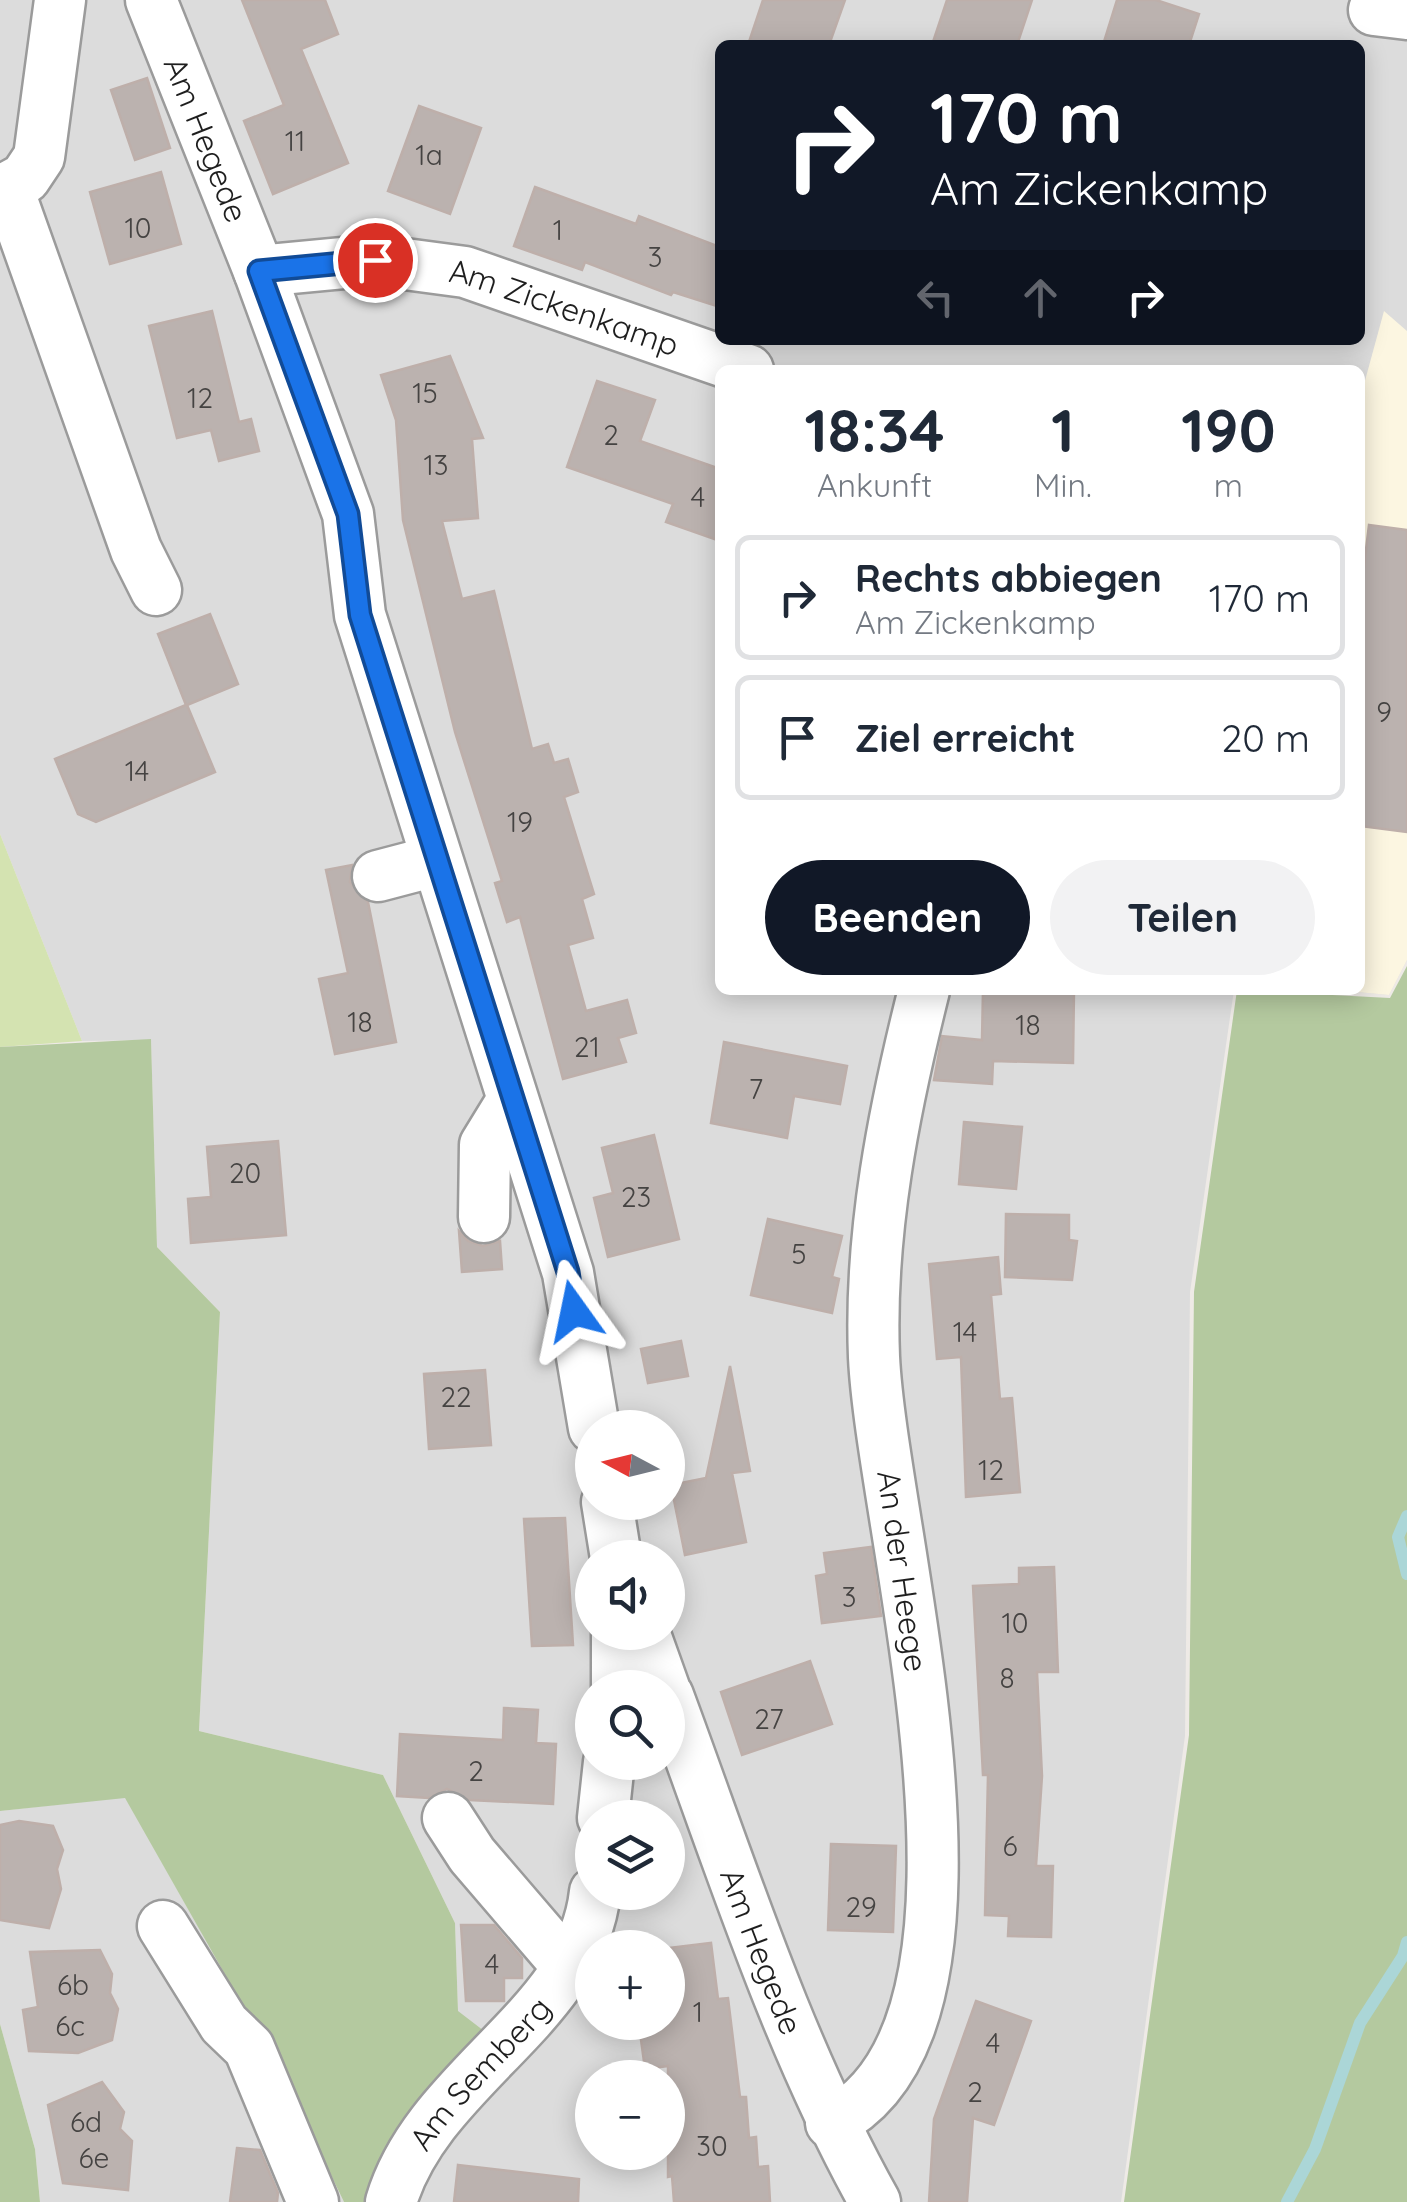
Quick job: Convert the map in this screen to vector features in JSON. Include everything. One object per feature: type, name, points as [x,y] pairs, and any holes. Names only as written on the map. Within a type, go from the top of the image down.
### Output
[{"type":"street","points":[[60,0],[39,157],[25,178],[4,190],[136,550],[156,590]]},
{"type":"street","name":"Am Hegede","points":[[151,0],[259,271],[348,514],[360,615],[568,1272],[591,1410]]},
{"type":"street","name":"Am Zickenkamp","points":[[259,271],[375,260],[465,272],[734,365]]},
{"type":"street","points":[[378,876],[435,861]]},
{"type":"street","name":"An der Heege","points":[[830,2123],[869,2096],[890,2068],[906,2034],[929,1937],[934,1882],[926,1744],[874,1359],[875,1278],[888,1155],[923,995]]},
{"type":"street","points":[[484,1217],[485,1145],[512,1101]]},
{"type":"street","name":"Am Hegede","points":[[685,1743],[764,1959],[830,2123],[875,2202]]},
{"type":"street","points":[[448,1818],[472,1854],[569,1968]]},
{"type":"street","name":"Am Semberg","points":[[391,2202],[398,2178],[428,2125],[562,1982],[587,1928],[591,1910]]},
{"type":"street","points":[[163,1926],[224,2024],[249,2048],[313,2202]]},
{"type":"shaded area","points":[[0,0],[1407,0],[1407,960],[1389,995],[1365,993],[1365,365],[715,365],[715,995],[1233,995],[1190,1292],[1185,1736],[1121,2202],[377,2202],[458,2011],[455,1923],[383,1775],[199,1731],[220,1312],[157,1247],[151,1040],[82,1041],[0,834]]},
{"type":"shaded area","points":[[1384,311],[1407,331],[1407,960],[1389,995],[1365,993],[1365,381]]},
{"type":"shaded area","points":[[125,1797],[287,2084],[344,2202],[40,2202],[35,2149],[0,2024],[0,1811]]},
{"type":"green space","points":[[0,834],[82,1041],[0,1047]]},
{"type":"green space","points":[[1407,966],[1407,2202],[1124,2202],[1189,1735],[1194,1292],[1236,995],[1390,998]]},
{"type":"green space","points":[[151,1039],[157,1247],[220,1312],[199,1731],[383,1775],[455,1923],[458,2011],[488,2034],[377,2202],[344,2202],[287,2084],[125,1798],[0,1811],[0,1047]]},
{"type":"green space","points":[[0,2024],[35,2149],[40,2202],[0,2202]]},
{"type":"building","points":[[242,0],[325,0],[338,34],[301,49],[348,163],[273,194],[244,121],[284,105]]},
{"type":"building","points":[[763,0],[845,0],[831,40],[750,40]]},
{"type":"building","points":[[947,0],[1032,0],[1019,40],[934,40]]},
{"type":"building","points":[[1117,0],[1156,0],[1199,14],[1191,40],[1105,40]]},
{"type":"building","points":[[147,78],[170,148],[135,160],[111,90]]},
{"type":"building","points":[[419,106],[481,128],[450,214],[388,191]]},
{"type":"building","points":[[161,172],[181,244],[110,264],[90,192]]},
{"type":"building","points":[[535,187],[636,224],[639,216],[715,245],[715,305],[673,292],[671,295],[585,262],[582,270],[514,246]]},
{"type":"building","points":[[212,311],[239,422],[251,419],[259,451],[219,461],[211,430],[177,438],[149,326]]},
{"type":"building","points":[[450,356],[483,438],[472,439],[478,518],[442,521],[462,599],[494,591],[532,749],[548,744],[554,763],[568,759],[578,792],[564,797],[594,894],[582,899],[593,938],[568,945],[586,1011],[627,1000],[636,1033],[618,1038],[626,1062],[563,1079],[520,917],[507,922],[495,883],[502,881],[455,732],[403,520],[396,420],[381,375]]},
{"type":"building","points":[[597,381],[655,400],[640,441],[715,467],[715,539],[666,522],[673,504],[567,467]]},
{"type":"building","points":[[1369,525],[1407,530],[1407,832],[1365,827],[1365,558]]},
{"type":"building","points":[[210,614],[238,684],[187,705],[215,772],[96,822],[78,814],[55,759],[186,705],[158,634]]},
{"type":"building","points":[[352,865],[350,882],[368,902],[396,1042],[335,1054],[319,979],[348,973],[326,870]]},
{"type":"building","points":[[983,995],[1074,995],[1073,1063],[993,1061],[992,1084],[934,1080],[942,1036],[982,1040]]},
{"type":"building","points":[[724,1042],[847,1066],[840,1104],[794,1096],[787,1138],[711,1123]]},
{"type":"building","points":[[964,1122],[1022,1127],[1016,1189],[959,1184]]},
{"type":"building","points":[[654,1135],[679,1239],[608,1257],[594,1198],[613,1193],[602,1148]]},
{"type":"building","points":[[278,1141],[286,1235],[191,1243],[188,1199],[211,1197],[207,1147]]},
{"type":"building","points":[[1006,1214],[1069,1215],[1069,1240],[1077,1241],[1072,1280],[1005,1277]]},
{"type":"building","points":[[768,1219],[842,1236],[832,1277],[839,1279],[832,1313],[751,1295]]},
{"type":"building","points":[[459,1231],[468,1241],[483,1246],[500,1241],[502,1269],[462,1272]]},
{"type":"building","points":[[998,1257],[1001,1294],[991,1295],[1000,1399],[1012,1398],[1020,1492],[966,1497],[961,1357],[937,1359],[929,1264]]},
{"type":"building","points":[[681,1341],[688,1376],[648,1383],[641,1349]]},
{"type":"building","points":[[730,1366],[750,1471],[732,1473],[746,1542],[685,1555],[678,1520],[685,1520],[685,1482],[706,1478]]},
{"type":"building","points":[[485,1370],[491,1445],[429,1449],[424,1374]]},
{"type":"building","points":[[565,1518],[573,1645],[532,1646],[524,1519]]},
{"type":"building","points":[[871,1547],[881,1616],[822,1623],[816,1576],[827,1574],[824,1553]]},
{"type":"building","points":[[1054,1567],[1058,1672],[1037,1672],[1042,1776],[1036,1866],[1053,1866],[1051,1937],[1008,1936],[1009,1916],[985,1915],[988,1775],[983,1775],[973,1586],[1019,1584],[1019,1568]]},
{"type":"building","points":[[810,1661],[832,1724],[742,1755],[721,1692]]},
{"type":"building","points":[[504,1708],[538,1710],[536,1743],[556,1744],[553,1804],[469,1800],[447,1789],[429,1798],[397,1796],[400,1734],[503,1740]]},
{"type":"building","points":[[19,1821],[53,1826],[63,1850],[57,1869],[61,1889],[49,1928],[0,1920],[0,1825]]},
{"type":"building","points":[[831,1844],[896,1846],[893,1932],[828,1930]]},
{"type":"building","points":[[461,1925],[494,1925],[522,1958],[522,1978],[504,1978],[504,2001],[466,2001]]},
{"type":"building","points":[[711,1943],[718,1999],[728,1998],[740,2097],[746,2097],[749,2138],[756,2137],[758,2167],[768,2166],[770,2202],[674,2202],[668,2170],[685,2170],[685,2060],[644,2060],[641,2040],[685,2040],[685,1946]]},
{"type":"building","points":[[100,1950],[112,1974],[110,1993],[118,2009],[112,2040],[78,2053],[29,2051],[23,2010],[38,2007],[30,1952]]},
{"type":"building","points":[[976,2001],[1031,2021],[994,2125],[973,2118],[967,2202],[929,2202],[934,2119]]},
{"type":"building","points":[[102,2082],[124,2112],[120,2129],[132,2141],[128,2190],[63,2183],[48,2105]]},
{"type":"building","points":[[237,2148],[260,2150],[278,2193],[277,2202],[230,2202]]},
{"type":"building","points":[[458,2165],[579,2179],[578,2202],[454,2202]]},
{"type":"waterway","points":[[1407,1516],[1398,1537],[1407,1574]]},
{"type":"waterway","points":[[1287,2202],[1315,2149],[1360,2023],[1403,1956],[1407,1942]]},
{"type":"route","points":[[375,260],[259,271],[348,514],[360,615],[568,1272],[574,1311]]}]
